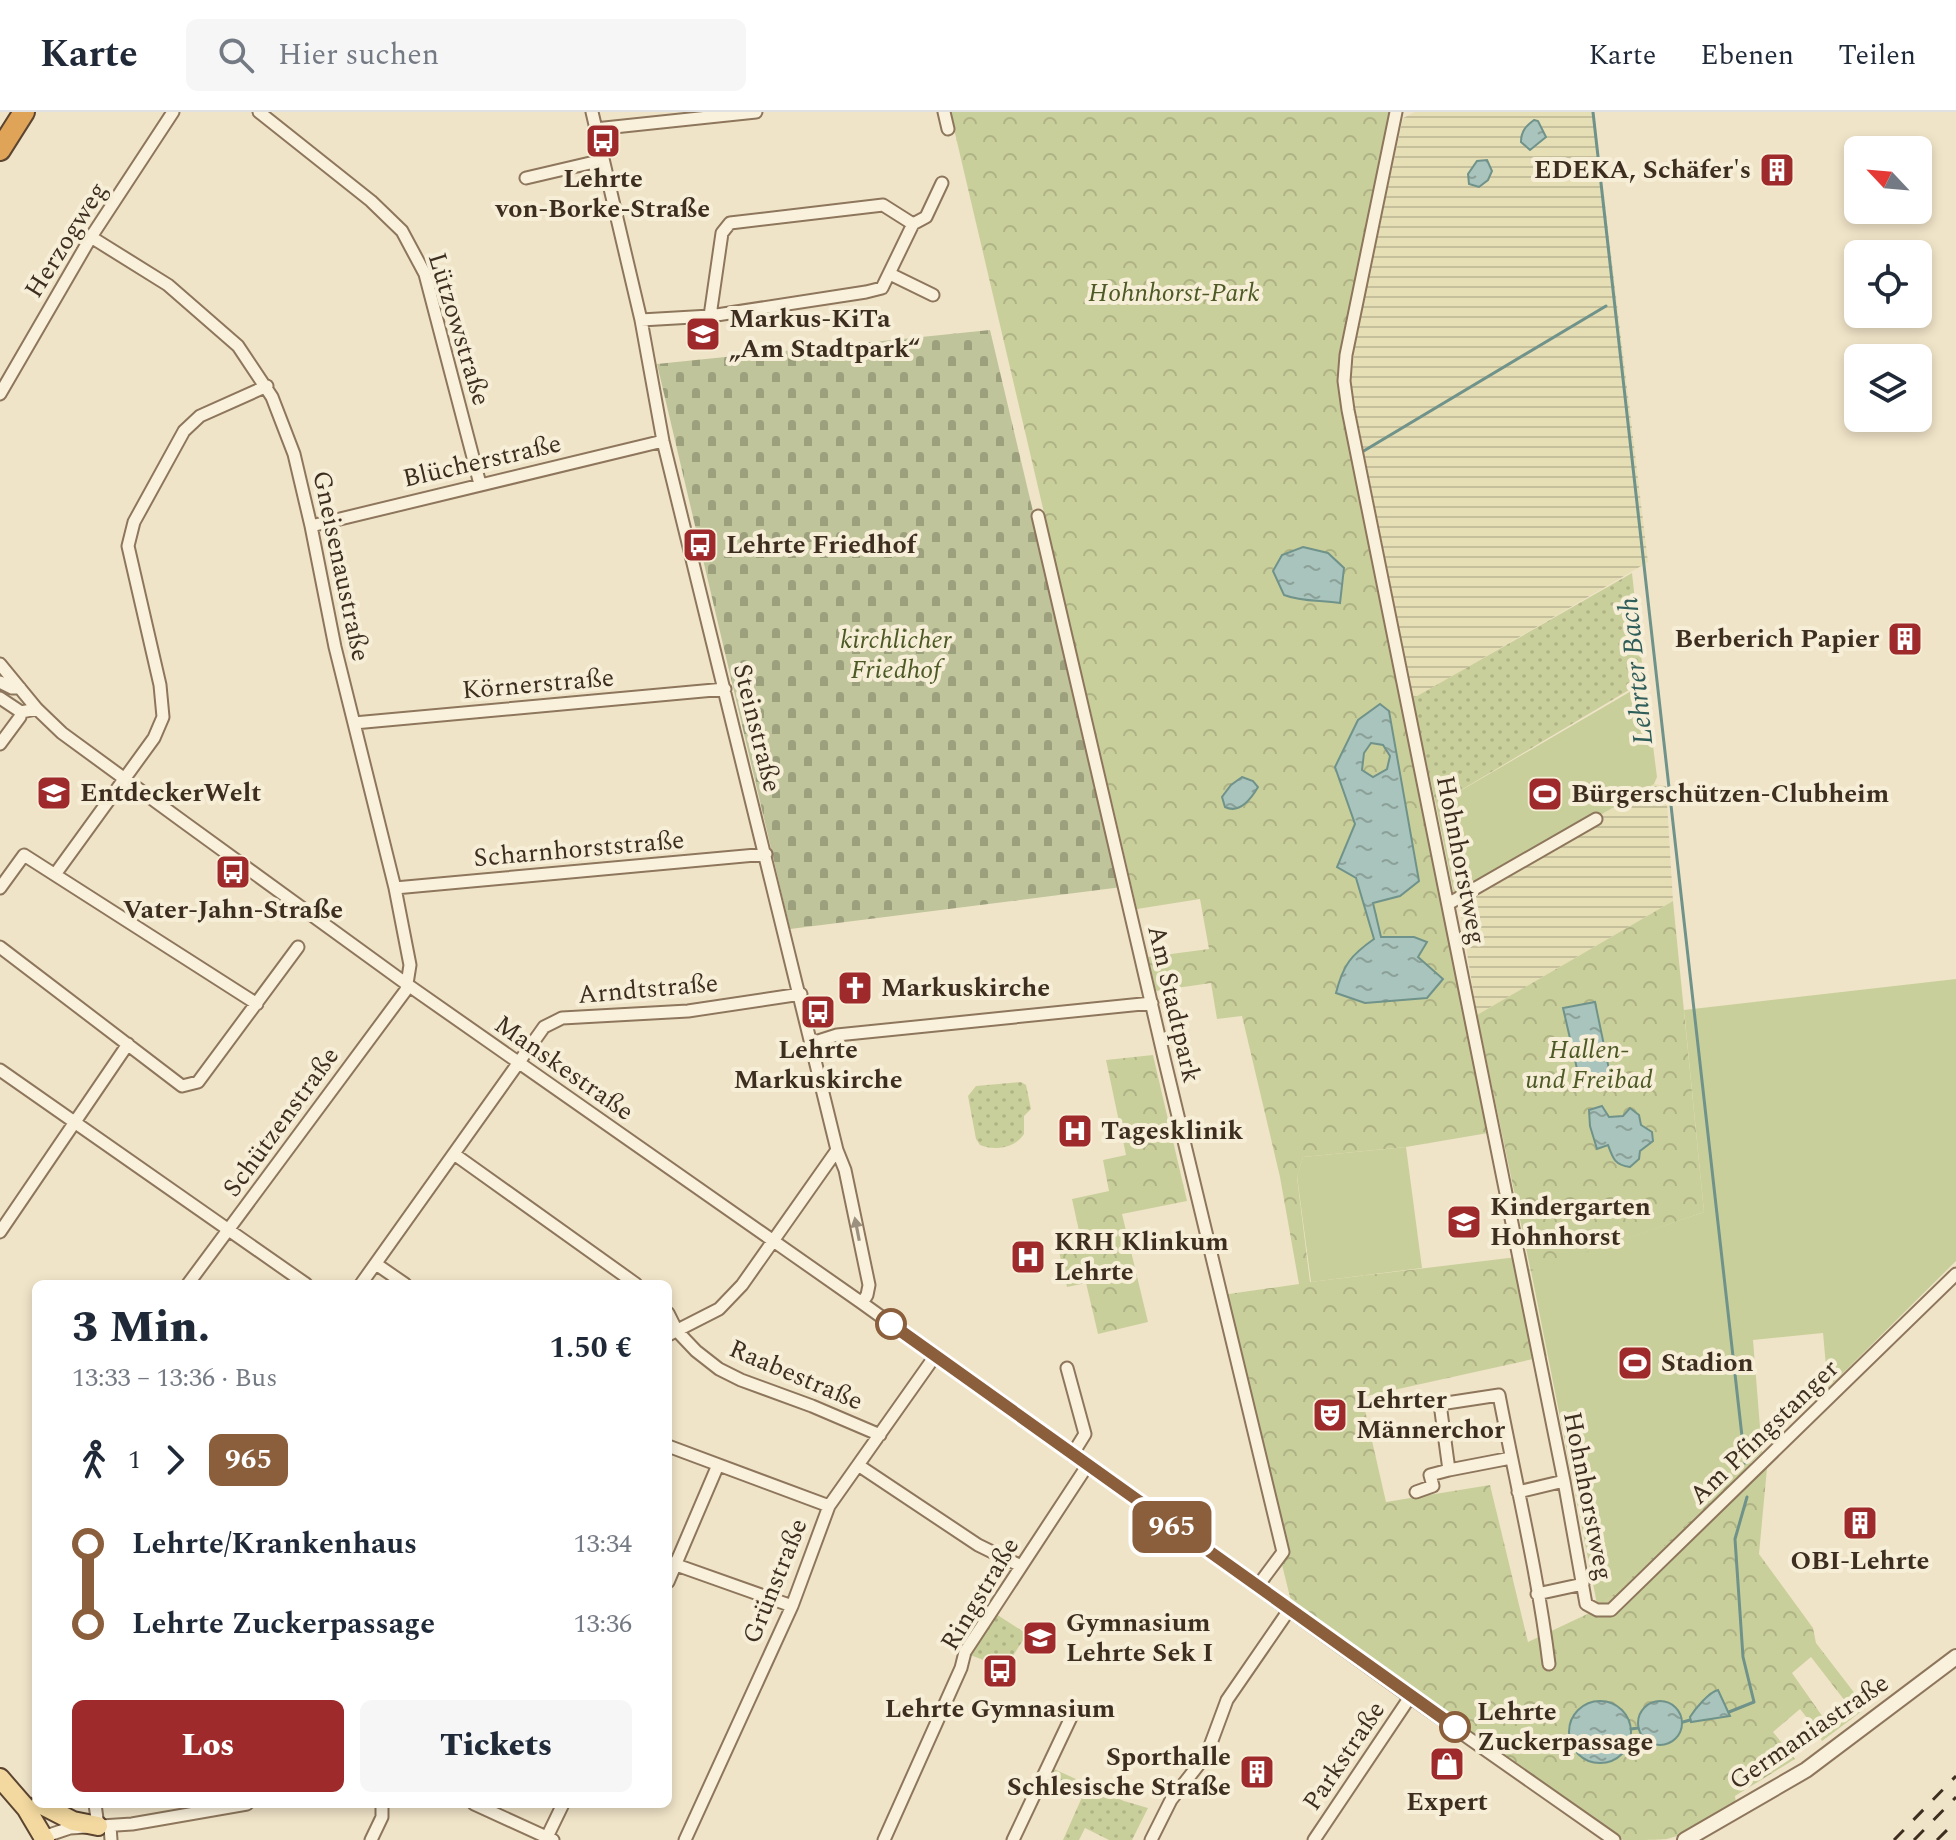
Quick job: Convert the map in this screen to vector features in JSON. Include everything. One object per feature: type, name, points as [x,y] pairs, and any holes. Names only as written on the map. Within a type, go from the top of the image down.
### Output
[{"type":"highway","points":[[0,150],[24,112]]},
{"type":"main road","points":[[0,1776],[32,1799]]},
{"type":"main road","points":[[0,1776],[26,1808],[40,1839]]},
{"type":"main road","points":[[0,1796],[40,1839]]},
{"type":"main road","points":[[48,1808],[73,1821],[106,1831]]},
{"type":"street","name":"Herzogweg","points":[[0,394],[91,237],[173,112]]},
{"type":"street","name":"Lützowstraße","points":[[259,112],[371,201],[402,231],[425,274],[480,484]]},
{"type":"street","name":"Steinstraße","points":[[592,112],[641,320],[663,441],[837,1150],[845,1170],[869,1285],[862,1303]]},
{"type":"street","points":[[595,129],[756,112]]},
{"type":"street","points":[[944,112],[948,129]]},
{"type":"street","name":"Hohnhorstweg","points":[[1396,112],[1346,355],[1344,381],[1560,1482],[1586,1604],[1597,1610]]},
{"type":"street","points":[[526,178],[603,160]]},
{"type":"street","points":[[641,320],[710,316],[882,288],[913,224],[926,217],[942,183]]},
{"type":"street","points":[[710,316],[722,233],[730,223],[883,205],[913,224]]},
{"type":"street","name":"Gneisenaustraße","points":[[91,237],[168,285],[238,346],[267,386],[294,454],[311,526],[335,647],[395,888],[410,965],[408,985]]},
{"type":"street","points":[[890,274],[933,295]]},
{"type":"street","points":[[56,873],[154,738],[163,717],[160,685],[128,546],[134,522],[184,431],[200,416],[267,386]]},
{"type":"street","name":"Blücherstraße","points":[[311,526],[663,441]]},
{"type":"street","name":"Am Stadtpark","points":[[1038,516],[1283,1552],[1257,1587]]},
{"type":"street","points":[[0,664],[20,688]]},
{"type":"street","points":[[0,682],[20,688]]},
{"type":"street","name":"Manskestraße","points":[[20,688],[62,733],[408,985],[862,1303],[1614,1840]]},
{"type":"street","name":"Körnerstraße","points":[[354,723],[725,689]]},
{"type":"street","points":[[0,698],[21,712],[37,709]]},
{"type":"street","points":[[0,744],[21,712]]},
{"type":"street","points":[[1448,904],[1596,819]]},
{"type":"street","name":"Scharnhorststraße","points":[[395,888],[766,854]]},
{"type":"street","points":[[0,888],[24,855],[257,1004]]},
{"type":"street","points":[[0,947],[182,1086],[198,1082],[298,947]]},
{"type":"street","name":"Schützenstraße","points":[[191,1280],[408,985]]},
{"type":"street","name":"Arndtstraße","points":[[364,1280],[544,1027],[562,1018],[688,1011],[801,994]]},
{"type":"street","points":[[812,1043],[837,1035],[1152,1003]]},
{"type":"street","points":[[0,1232],[128,1044]]},
{"type":"street","points":[[0,1070],[300,1280]]},
{"type":"street","points":[[672,1333],[719,1309],[742,1285],[837,1150]]},
{"type":"street","points":[[454,1154],[630,1280]]},
{"type":"street","points":[[376,1264],[399,1280]]},
{"type":"street","name":"Am Pfingstanger","points":[[1597,1610],[1611,1610],[1956,1274]]},
{"type":"street","name":"Raabestraße","points":[[672,1333],[719,1369],[741,1380],[880,1435]]},
{"type":"street","name":"Grünstraße","points":[[685,1840],[792,1606],[829,1506],[935,1356]]},
{"type":"street","points":[[1067,1368],[1085,1434],[1072,1455]]},
{"type":"street","points":[[1449,1470],[1440,1404],[1499,1395],[1549,1664]]},
{"type":"street","points":[[672,1448],[829,1506]]},
{"type":"street","points":[[1416,1492],[1433,1486],[1430,1475],[1511,1458]]},
{"type":"street","points":[[718,1465],[672,1563],[792,1606]]},
{"type":"street","points":[[858,1465],[978,1545],[1021,1566]]},
{"type":"street","name":"Ringstraße","points":[[884,1840],[961,1668],[965,1652],[1087,1466]]},
{"type":"street","points":[[1518,1492],[1560,1482]]},
{"type":"street","points":[[1537,1594],[1583,1584]]},
{"type":"street","points":[[1151,1840],[1171,1800],[1207,1754],[1227,1700],[1289,1610]]},
{"type":"street","name":"Germaniastraße","points":[[1685,1840],[1802,1773],[1956,1657]]},
{"type":"street","name":"Parkstraße","points":[[1314,1840],[1410,1697]]},
{"type":"street","points":[[1013,1840],[1074,1711]]},
{"type":"street","points":[[97,1808],[106,1831]]},
{"type":"street","points":[[40,1839],[70,1828],[106,1831],[226,1808]]},
{"type":"street","points":[[371,1840],[382,1817],[382,1808]]},
{"type":"street","points":[[483,1808],[550,1839],[562,1808]]},
{"type":"shaded area","points":[[1415,112],[1594,112],[1648,562],[1413,699],[1359,453],[1350,392],[1357,326],[1403,118]]},
{"type":"shaded area","points":[[1654,784],[1666,786],[1673,901],[1477,1015],[1458,897]]},
{"type":"green space","name":"Hohnhorst-Park","points":[[950,112],[1393,112],[1340,372],[1494,1132],[1406,1147],[1303,1157],[1297,1177],[1310,1282],[1517,1257],[1526,1253],[1547,1356],[1362,1397],[1386,1502],[1490,1485],[1528,1642],[1598,1609],[1749,1463],[1767,1468],[1759,1554],[1813,1628],[1816,1643],[1866,1708],[1822,1741],[1819,1735],[1852,1710],[1811,1657],[1792,1673],[1825,1720],[1815,1728],[1800,1709],[1773,1732],[1795,1759],[1735,1796],[1736,1803],[1685,1833],[1667,1839],[1623,1840],[1293,1609],[1215,1296],[1299,1284],[1280,1177],[1242,1016],[1217,1019],[1211,983],[1156,991],[1148,957],[1209,949],[1200,899],[1137,909]]},
{"type":"green space","name":"kirchlicher Friedhof","points":[[990,330],[1122,887],[790,929],[657,364]]},
{"type":"green space","points":[[1632,573],[1644,681],[1436,805],[1412,699]]},
{"type":"green space","name":"Bürgerschützen-Clubheim","points":[[1645,683],[1657,777],[1654,784],[1458,897],[1454,895],[1436,805]]},
{"type":"green space","name":"Hallen- und Freibad","points":[[1673,901],[1704,1212],[1531,1272],[1477,1015]]},
{"type":"green space","points":[[1956,979],[1956,1261],[1828,1388],[1823,1333],[1753,1340],[1762,1452],[1598,1609],[1531,1271],[1704,1212],[1684,1010]]},
{"type":"green space","points":[[1153,1055],[1187,1201],[1122,1214],[1148,1322],[1098,1334],[1086,1283],[1067,1287],[1058,1247],[1081,1240],[1072,1199],[1109,1191],[1103,1160],[1126,1155],[1106,1060]]},
{"type":"green space","points":[[1021,1082],[1026,1085],[1031,1109],[1024,1116],[1024,1134],[1004,1147],[980,1145],[976,1139],[968,1096],[976,1086]]},
{"type":"green space","points":[[1406,1147],[1422,1268],[1311,1282],[1297,1176],[1303,1157]]},
{"type":"green space","points":[[996,1614],[1027,1634],[1005,1668],[970,1655]]},
{"type":"green space","points":[[1054,1769],[1124,1801],[1148,1808],[1132,1840],[1109,1840],[1085,1828],[1079,1840],[1063,1840],[1083,1795],[1049,1779]]},
{"type":"water","points":[[1534,120],[1538,121],[1546,137],[1530,150],[1521,138],[1524,129]]},
{"type":"water","points":[[1487,160],[1492,171],[1488,180],[1479,187],[1469,184],[1468,174],[1477,161]]},
{"type":"water","points":[[1303,547],[1328,553],[1344,568],[1340,603],[1284,595],[1273,571],[1282,555]]},
{"type":"water","points":[[1380,704],[1389,711],[1419,881],[1400,896],[1373,903],[1381,937],[1414,937],[1427,942],[1418,957],[1443,979],[1427,998],[1365,1003],[1336,993],[1349,962],[1374,939],[1356,878],[1337,867],[1355,824],[1335,767],[1358,720]],"holes":[[[1371,743],[1383,745],[1390,756],[1387,769],[1373,777],[1362,770],[1364,753]]]},
{"type":"water","points":[[1242,777],[1253,781],[1258,787],[1240,807],[1225,807],[1222,797]]},
{"type":"water","points":[[1595,1002],[1611,1079],[1581,1086],[1563,1008]]},
{"type":"water","points":[[1602,1106],[1609,1117],[1623,1116],[1630,1108],[1639,1115],[1641,1125],[1652,1132],[1653,1141],[1640,1151],[1639,1159],[1630,1167],[1615,1160],[1608,1145],[1597,1149],[1589,1110]]},
{"type":"water","points":[[1718,1690],[1730,1716],[1691,1722],[1690,1717],[1699,1705]]},
{"type":"water","points":[[1600,1701],[1612,1703],[1622,1710],[1629,1720],[1629,1744],[1622,1754],[1612,1761],[1600,1763],[1588,1761],[1578,1754],[1571,1744],[1569,1732],[1571,1720],[1578,1710],[1588,1703]]},
{"type":"water","points":[[1660,1701],[1675,1708],[1682,1723],[1675,1738],[1660,1745],[1645,1738],[1638,1723],[1645,1708]]},
{"type":"waterway","name":"Lehrter Bach","points":[[1593,112],[1745,1463]]},
{"type":"waterway","points":[[1362,452],[1606,306]]},
{"type":"waterway","name":"Lehrter Bach","points":[[1729,1712],[1754,1702],[1743,1657],[1735,1539],[1747,1497]]},
{"type":"waterway","points":[[1683,1722],[1690,1720]]},
{"type":"waterway","points":[[1631,1729],[1638,1728]]},
{"type":"waterway","points":[[1530,1745],[1569,1738]]},
{"type":"railway","points":[[1894,1840],[1956,1776]]},
{"type":"railway","points":[[1914,1840],[1956,1797]]},
{"type":"railway","points":[[1937,1840],[1956,1821]]},
{"type":"bus line","name":"965","points":[[891,1324],[1189,1540],[1455,1727]]},
{"type":"place","name":"Lehrte von-Borke-Straße","points":[[603,141]]},
{"type":"place","name":"EDEKA, Schäfer's","points":[[1777,170]]},
{"type":"place","name":"Markus-KiTa „Am Stadtpark“","points":[[703,334]]},
{"type":"place","name":"Lehrte Friedhof","points":[[700,545]]},
{"type":"place","name":"Berberich Papier","points":[[1905,639]]},
{"type":"place","name":"EntdeckerWelt","points":[[54,793]]},
{"type":"place","name":"Bürgerschützen-Clubheim","points":[[1545,794]]},
{"type":"place","name":"Vater-Jahn-Straße","points":[[233,872]]},
{"type":"place","name":"Markuskirche","points":[[855,988]]},
{"type":"place","name":"Lehrte Markuskirche","points":[[818,1012]]},
{"type":"place","name":"Tagesklinik","points":[[1075,1131]]},
{"type":"place","name":"Kindergarten Hohnhorst","points":[[1464,1222]]},
{"type":"place","name":"KRH Klinkum Lehrte","points":[[1028,1257]]},
{"type":"place","name":"Stadion","points":[[1635,1363]]},
{"type":"place","name":"Lehrter Männerchor","points":[[1330,1415]]},
{"type":"place","name":"OBI-Lehrte","points":[[1860,1523]]},
{"type":"place","name":"Gymnasium Lehrte Sek I","points":[[1040,1638]]},
{"type":"place","name":"Lehrte Gymnasium","points":[[1000,1671]]},
{"type":"place","name":"Lehrte Zuckerpassage","points":[[1455,1727]]},
{"type":"place","name":"Expert","points":[[1447,1764]]},
{"type":"place","name":"Sporthalle Schlesische Straße","points":[[1257,1772]]}]
